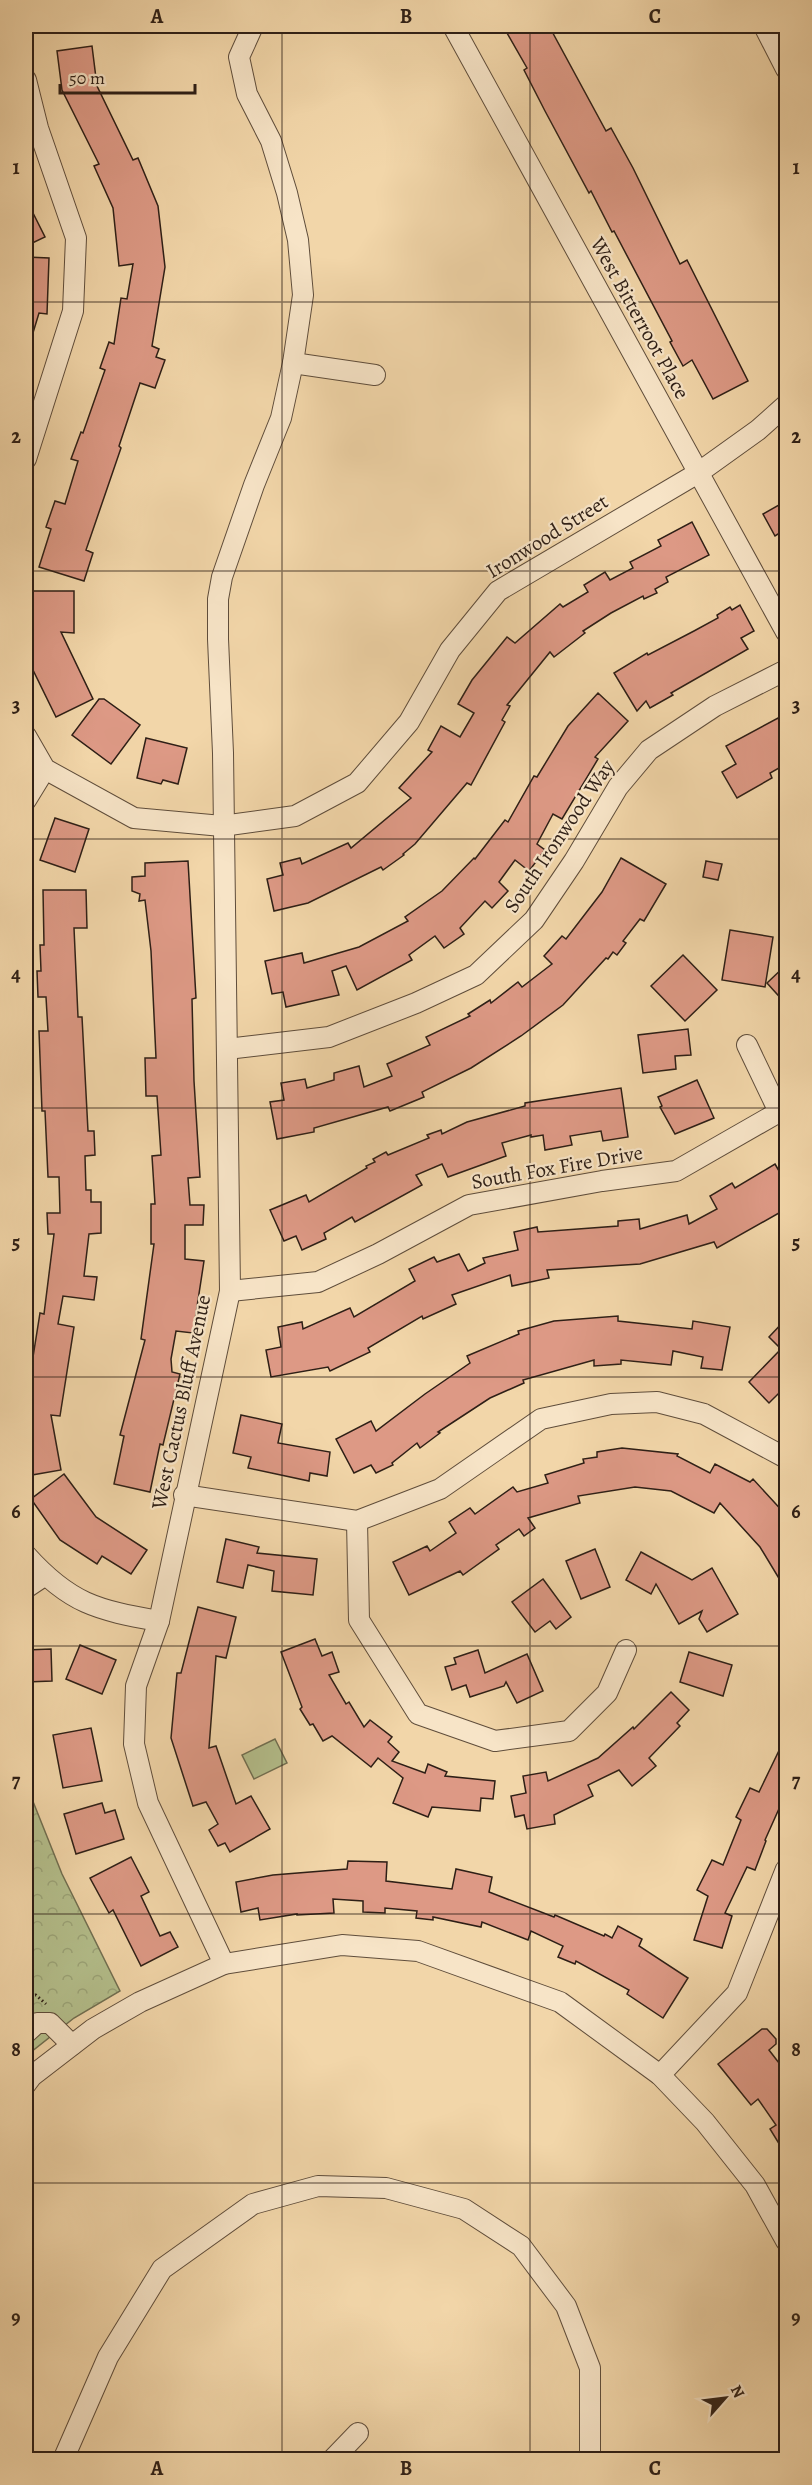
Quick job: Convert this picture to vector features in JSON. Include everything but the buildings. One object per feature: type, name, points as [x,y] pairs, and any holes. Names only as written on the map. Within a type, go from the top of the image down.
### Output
[{"type":"street","name":"West Cactus Bluff Avenue","points":[[224,1964],[148,1803],[134,1744],[136,1686],[159,1621],[184,1495],[230,1291],[222,826],[223,753],[219,696],[218,599],[222,577],[234,541],[281,418],[293,363],[303,296],[298,240],[287,193],[271,141],[247,94],[238,57],[252,26]]},
{"type":"street","name":"West Bitterroot Place","points":[[453,26],[786,632]]},
{"type":"street","points":[[764,26],[786,69]]},
{"type":"street","points":[[26,80],[38,128],[76,238],[73,311],[26,459]]},
{"type":"street","points":[[293,363],[375,375]]},
{"type":"street","name":"Ironwood Street","points":[[45,769],[134,818],[222,826],[295,816],[357,783],[409,722],[450,650],[498,591],[698,473],[758,430],[786,405]]},
{"type":"street","name":"South Ironwood Way","points":[[227,1049],[329,1037],[416,1004],[476,975],[534,920],[574,861],[618,787],[649,750],[716,706],[786,670]]},
{"type":"street","points":[[26,736],[45,769],[26,800]]},
{"type":"street","points":[[747,1045],[783,1112]]},
{"type":"street","name":"South Fox Fire Drive","points":[[230,1291],[318,1282],[378,1254],[469,1206],[602,1181],[676,1171],[783,1112]]},
{"type":"street","points":[[184,1495],[357,1521],[440,1489],[541,1419],[611,1404],[657,1402],[704,1414],[786,1458]]},
{"type":"street","points":[[357,1521],[359,1620],[418,1714],[495,1741],[569,1731],[608,1693],[626,1650]]},
{"type":"street","points":[[26,1555],[44,1576],[79,1601],[108,1612],[159,1621]]},
{"type":"street","points":[[26,1588],[44,1576]]},
{"type":"street","points":[[660,2075],[737,1993],[786,1869]]},
{"type":"street","points":[[26,2084],[32,2076],[93,2029],[140,2002],[224,1964],[342,1945],[418,1951],[560,2002],[660,2075],[705,2122],[755,2184],[786,2241]]},
{"type":"street","points":[[26,2033],[37,2023],[50,2023],[72,2045]]},
{"type":"street","points":[[63,2460],[108,2356],[162,2269],[253,2204],[318,2186],[386,2188],[464,2209],[521,2246],[566,2306],[590,2368],[590,2460]]},
{"type":"street","points":[[332,2460],[358,2433]]},
{"type":"green space","points":[[275,1739],[287,1763],[254,1779],[242,1755]]},
{"type":"green space","points":[[26,1784],[62,1874],[120,1991],[74,2018],[26,2056]]}]
